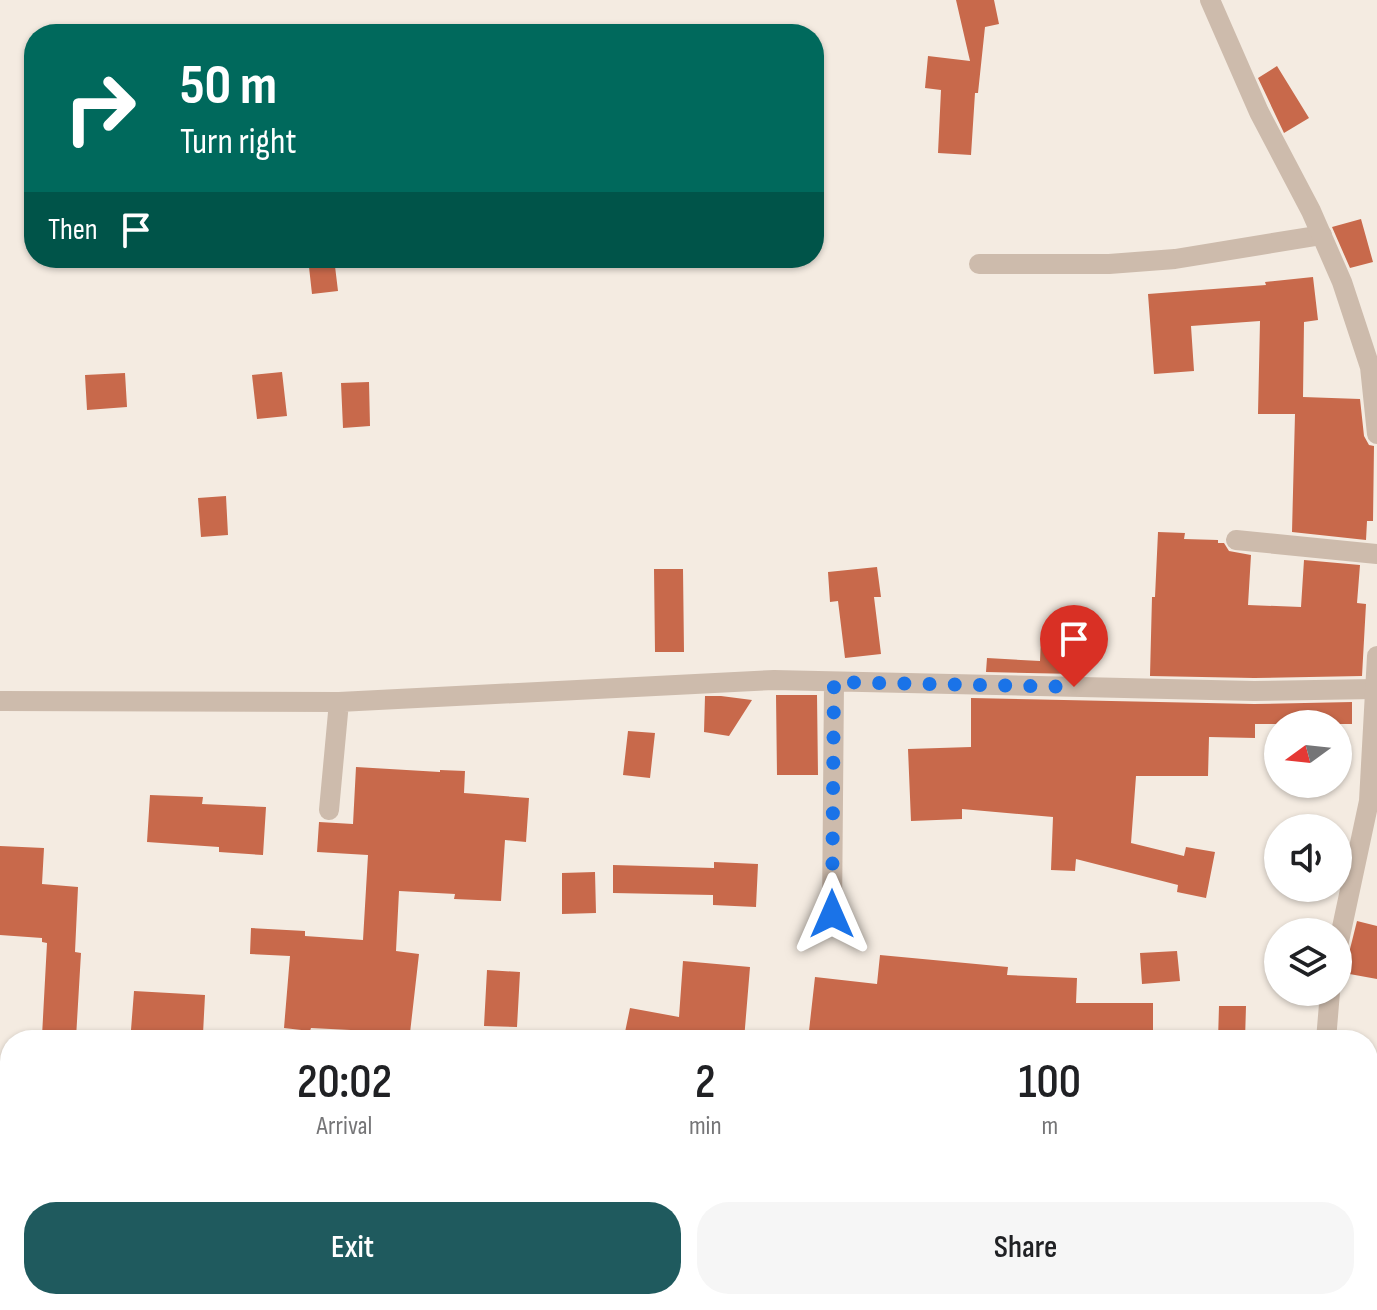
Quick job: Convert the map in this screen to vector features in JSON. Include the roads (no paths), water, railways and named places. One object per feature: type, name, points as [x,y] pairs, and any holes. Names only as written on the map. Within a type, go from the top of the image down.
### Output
[{"type":"street","points":[[1210,0],[1259,112],[1311,211],[1342,282],[1370,367],[1377,434]]},
{"type":"street","points":[[979,264],[1109,264],[1175,259],[1322,235]]},
{"type":"street","points":[[1236,540],[1377,554]]},
{"type":"street","points":[[1344,918],[1369,801],[1377,656]]},
{"type":"street","points":[[0,701],[339,702],[774,680],[1254,691],[1375,689]]},
{"type":"street","points":[[832,914],[834,682]]},
{"type":"street","points":[[329,810],[339,702]]},
{"type":"street","points":[[1327,1030],[1329,1006]]}]
